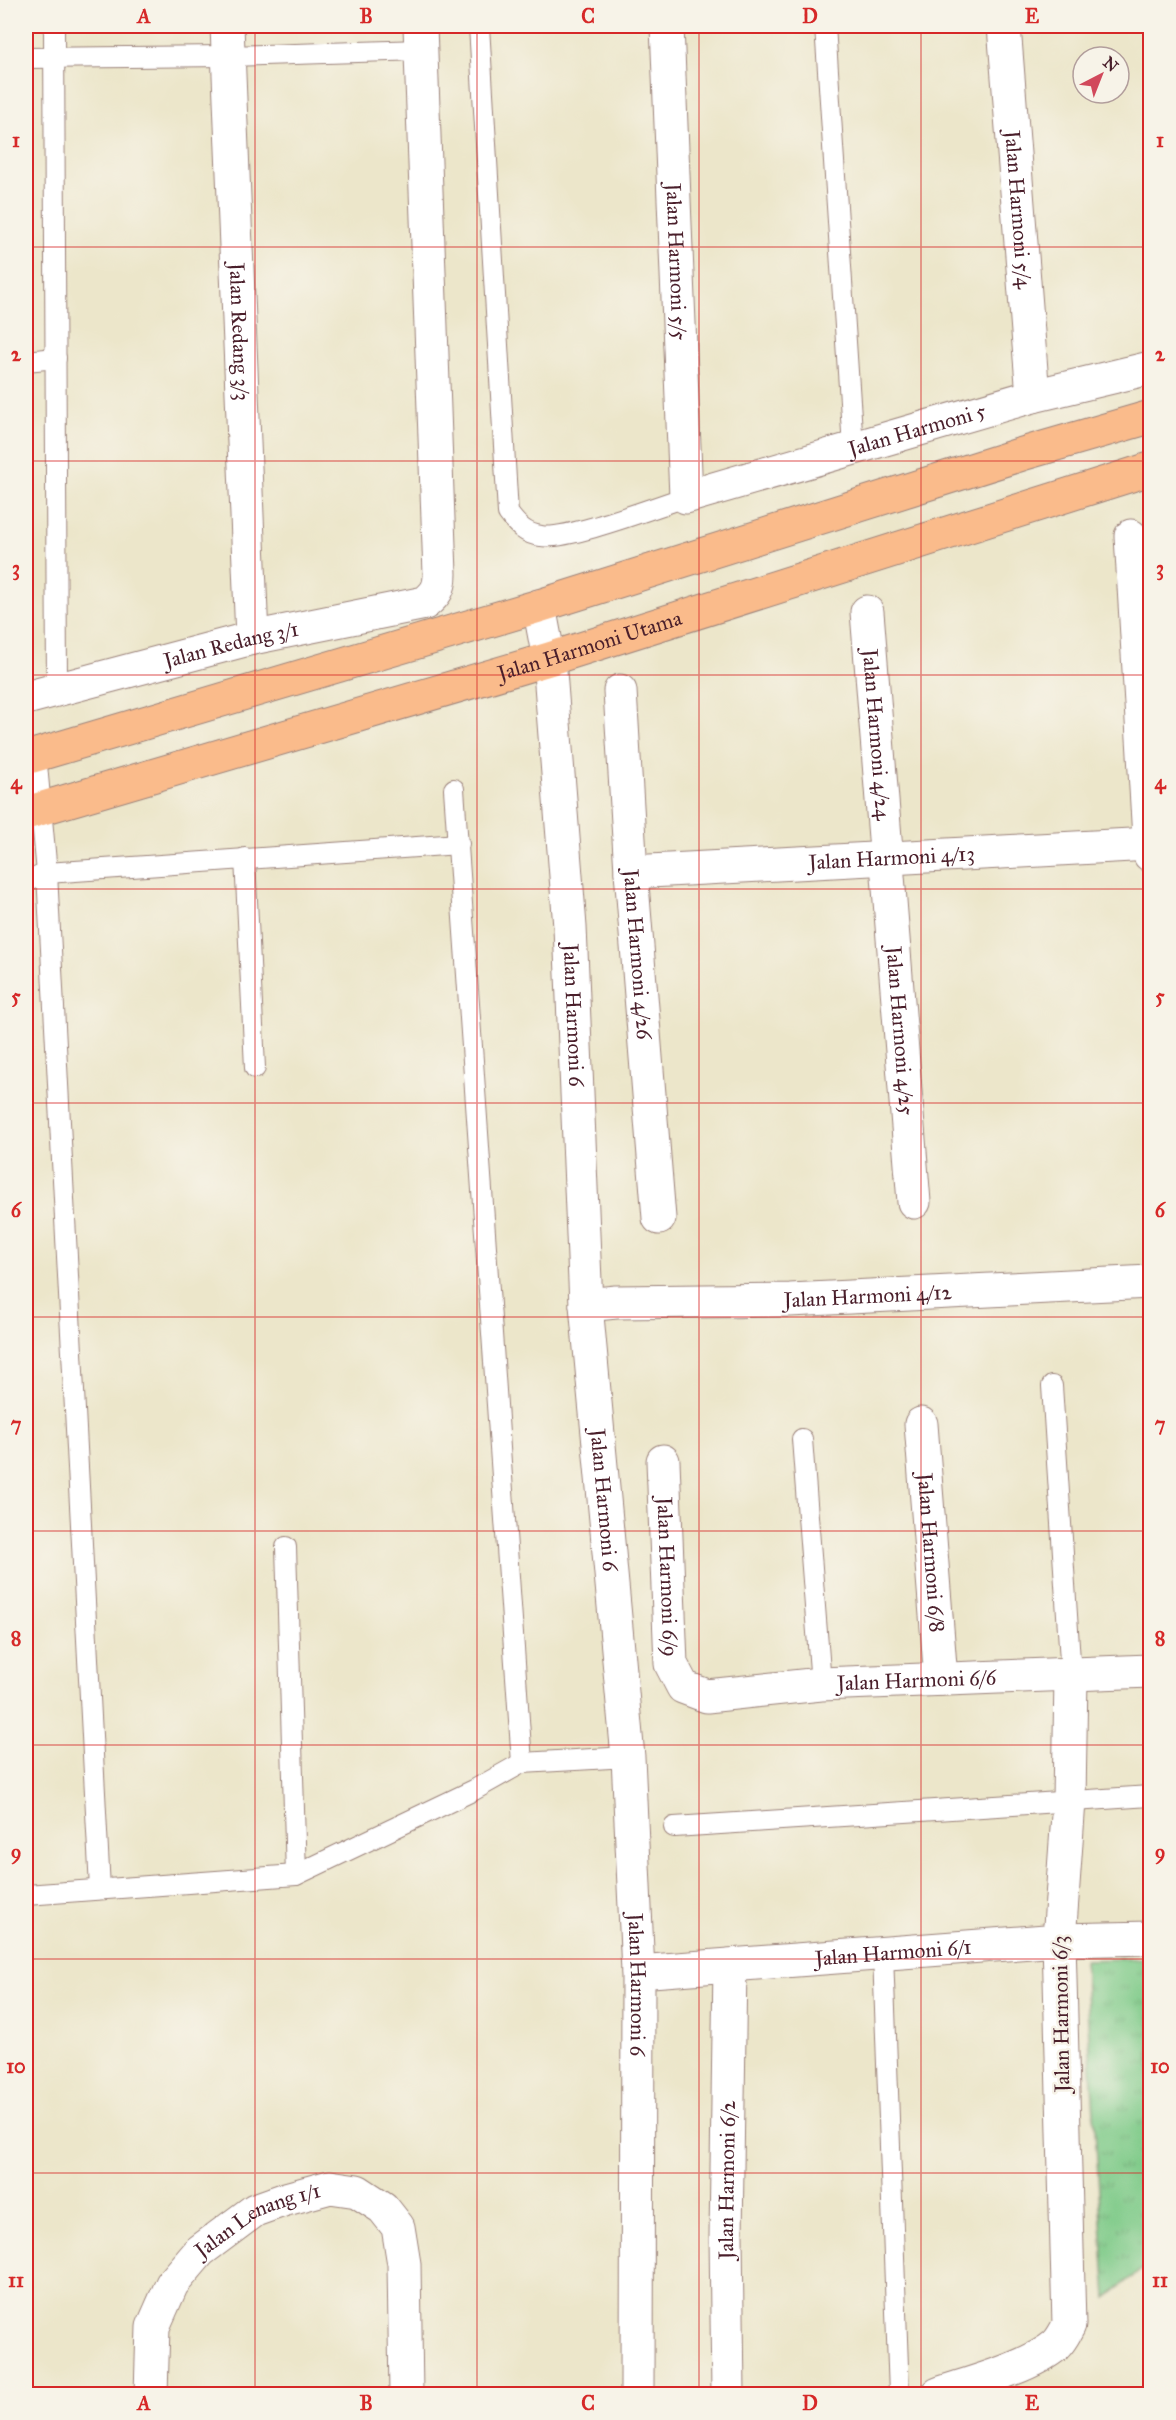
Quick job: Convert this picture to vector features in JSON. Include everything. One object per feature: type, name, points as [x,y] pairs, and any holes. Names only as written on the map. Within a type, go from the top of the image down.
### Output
[{"type":"main road","points":[[31,756],[539,606],[1022,454],[1150,417]]},
{"type":"main road","name":"Jalan Harmoni Utama","points":[[34,810],[549,659],[1150,469]]},
{"type":"street","name":"Jalan Harmoni 5/5","points":[[667,26],[686,497]]},
{"type":"street","name":"Jalan Harmoni 5/4","points":[[1004,26],[1033,396]]},
{"type":"street","name":"Jalan Redang 3/1","points":[[26,698],[252,638],[425,603],[435,595],[440,585],[440,574],[421,38]]},
{"type":"street","name":"Jalan Redang 3/3","points":[[227,41],[252,638]]},
{"type":"street","name":"Jalan Harmoni 5","points":[[686,497],[1033,396],[1150,368]]},
{"type":"street","points":[[1131,536],[1150,848]]},
{"type":"street","name":"Jalan Harmoni 6","points":[[539,606],[549,659],[570,927],[586,1305],[628,1757],[638,1972],[637,2394]]},
{"type":"street","name":"Jalan Harmoni 4/24","points":[[867,612],[886,858]]},
{"type":"street","name":"Jalan Harmoni 4/26","points":[[620,691],[658,1218]]},
{"type":"street","name":"Jalan Harmoni 4/13","points":[[632,872],[886,858],[1150,848]]},
{"type":"street","name":"Jalan Harmoni 4/25","points":[[886,858],[914,1202]]},
{"type":"street","name":"Jalan Harmoni 4/12","points":[[586,1305],[616,1302],[790,1300],[1150,1282]]},
{"type":"street","name":"Jalan Harmoni 6/8","points":[[921,1424],[941,1679]]},
{"type":"street","name":"Jalan Harmoni 6/9","points":[[663,1461],[671,1664],[683,1687]]},
{"type":"street","name":"Jalan Harmoni 6/6","points":[[683,1687],[707,1696],[821,1684],[1071,1676],[1150,1671]]},
{"type":"street","name":"Jalan Harmoni 6/3","points":[[938,2394],[1018,2366],[1054,2347],[1069,2325],[1059,1940],[1069,1801],[1071,1676]]},
{"type":"street","name":"Jalan Harmoni 6/1","points":[[638,1972],[1059,1940],[1150,1938]]},
{"type":"street","name":"Jalan Harmoni 6/2","points":[[728,2394],[726,2235],[730,1965]]},
{"type":"street","name":"Jalan Lenang 1/1","points":[[151,2394],[153,2327],[172,2284],[200,2251],[255,2210],[330,2187],[357,2191],[383,2208],[398,2227],[404,2264],[406,2394]]},
{"type":"lane","points":[[54,26],[56,57],[57,690]]},
{"type":"lane","points":[[478,26],[508,513],[520,528],[542,537],[570,533],[686,497]]},
{"type":"lane","points":[[825,26],[853,447]]},
{"type":"lane","points":[[26,58],[227,41],[421,38]]},
{"type":"lane","points":[[26,361],[56,358]]},
{"type":"lane","points":[[31,756],[34,810],[47,873],[100,1889]]},
{"type":"lane","points":[[454,789],[522,1763]]},
{"type":"lane","points":[[26,882],[47,873],[459,844]]},
{"type":"lane","points":[[245,858],[255,1068]]},
{"type":"lane","points":[[1052,1386],[1071,1676]]},
{"type":"lane","points":[[802,1439],[821,1684]]},
{"type":"lane","points":[[286,1547],[296,1875]]},
{"type":"lane","points":[[26,1895],[296,1875],[464,1795],[522,1763],[628,1757]]},
{"type":"lane","points":[[674,1827],[1150,1796]]},
{"type":"lane","points":[[883,1954],[899,2394]]},
{"type":"green space","points":[[1150,1958],[1150,2263],[1106,2298],[1084,1960]]}]
